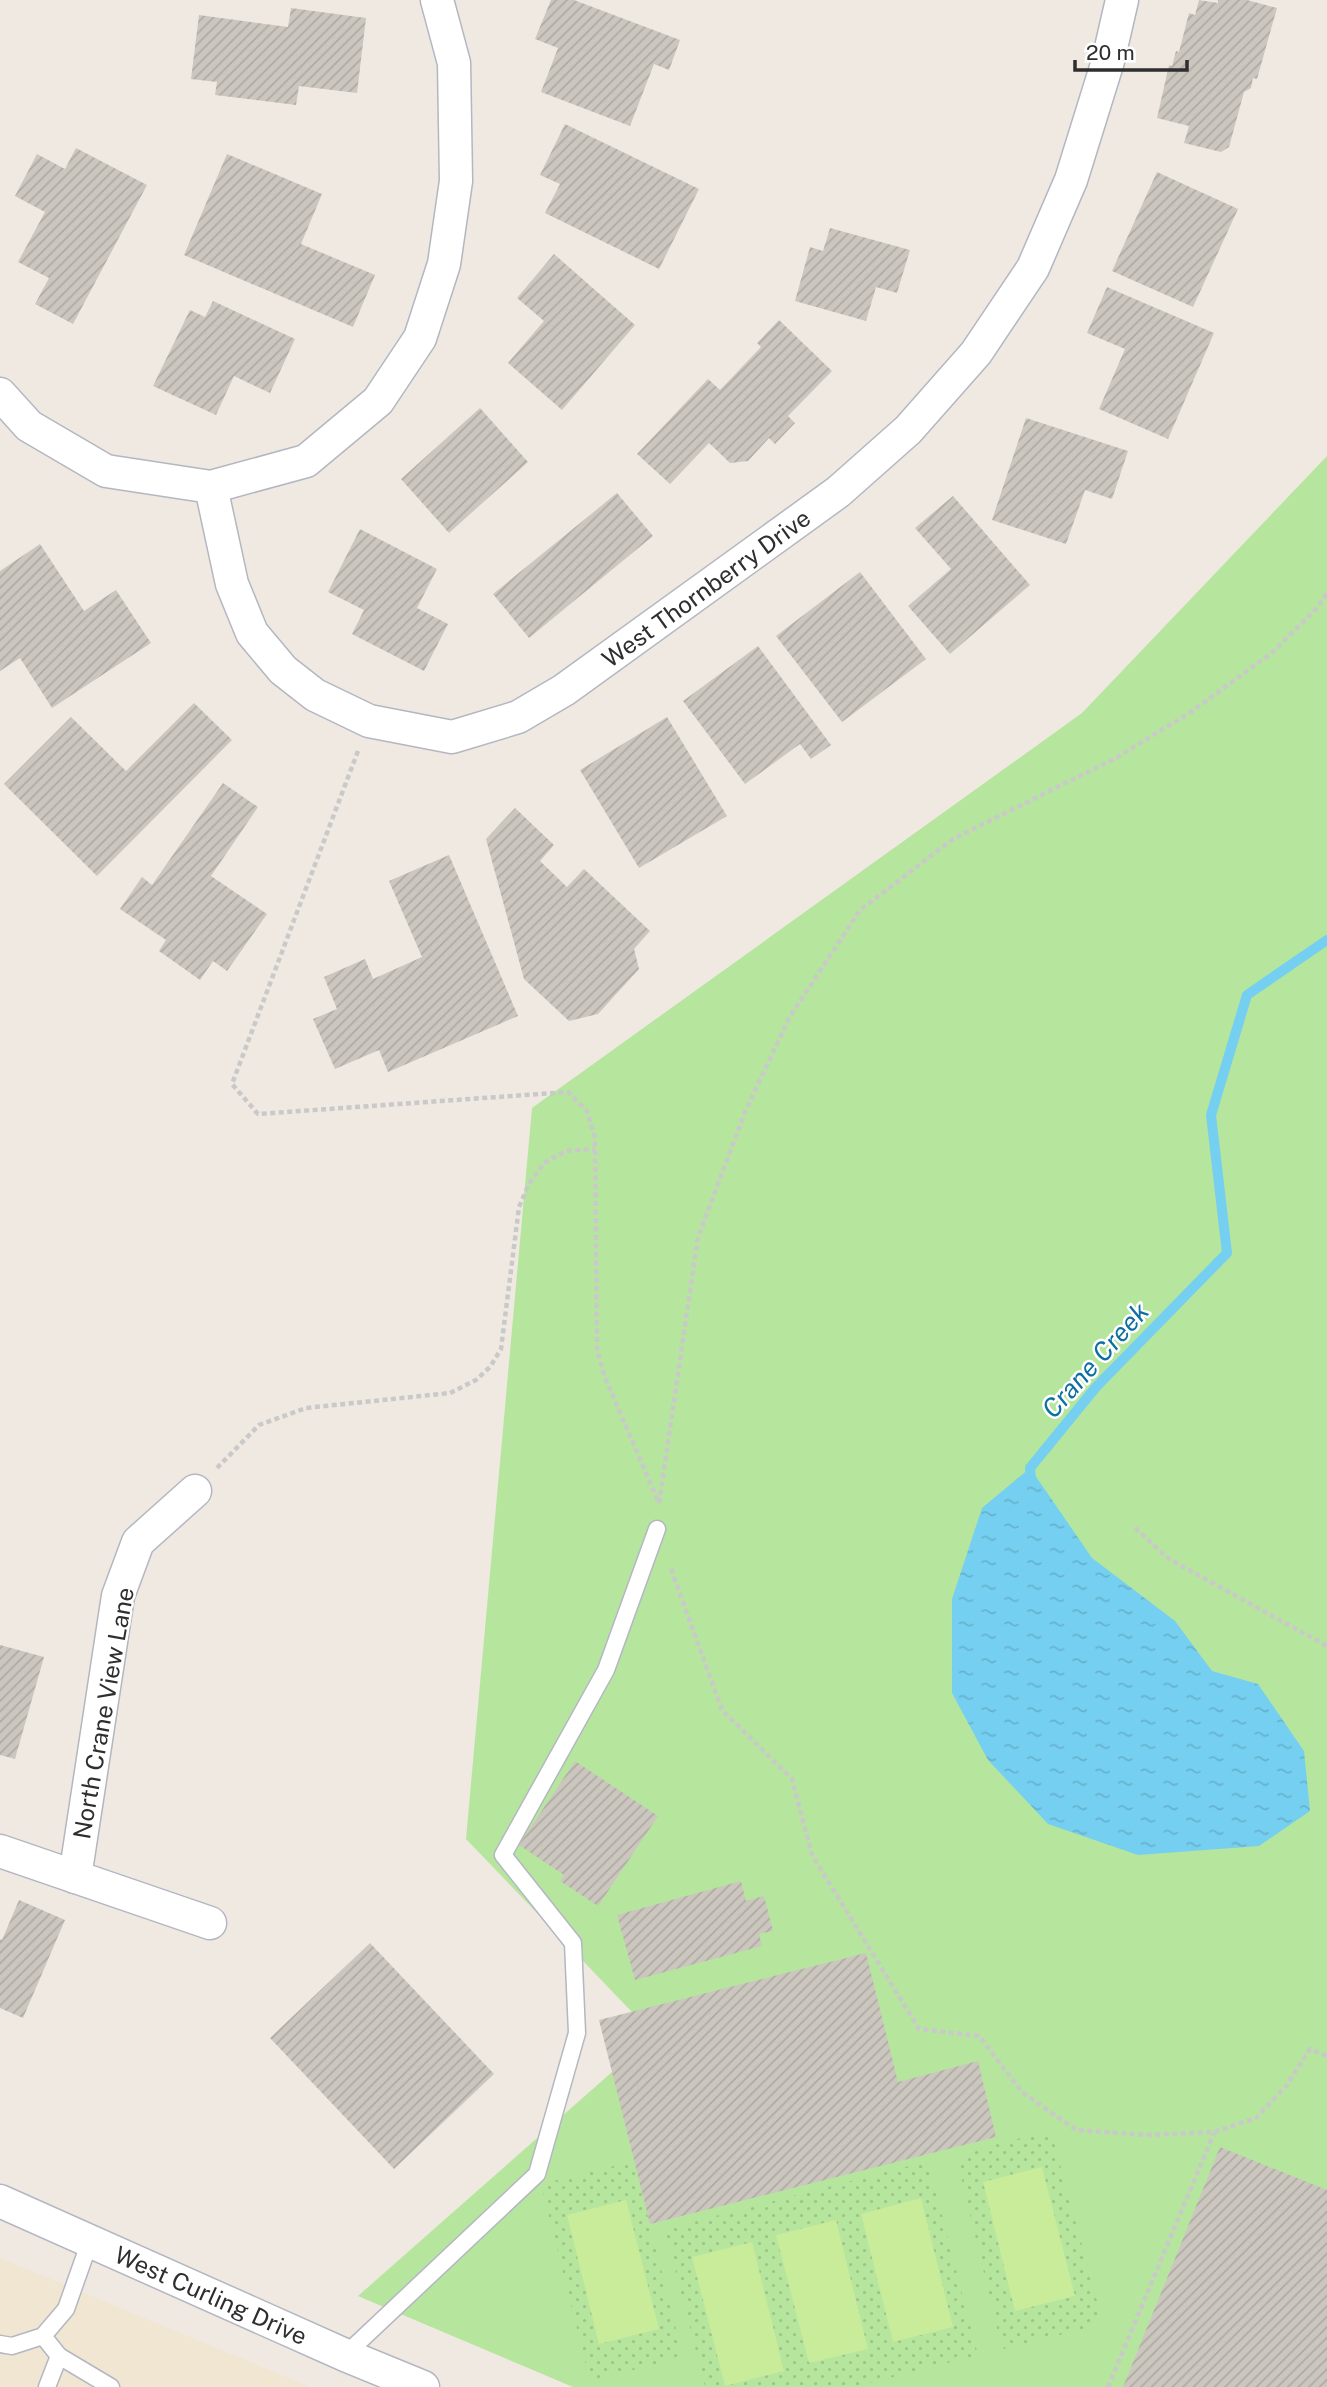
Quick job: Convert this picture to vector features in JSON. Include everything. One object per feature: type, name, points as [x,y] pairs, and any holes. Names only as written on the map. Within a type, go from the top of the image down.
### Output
[{"type":"street","points":[[0,394],[29,426],[106,471],[211,487],[306,461],[378,401],[420,338],[444,264],[456,181],[454,64],[438,0]]},
{"type":"street","name":"West Thornberry Drive","points":[[211,487],[232,584],[252,634],[283,670],[315,695],[369,721],[452,737],[518,717],[564,690],[838,492],[908,430],[976,353],[1033,268],[1071,180],[1108,61],[1122,0]]},
{"type":"street","name":"North Crane View Lane","points":[[75,1877],[118,1596],[138,1542],[195,1491]]},
{"type":"street","points":[[0,1851],[210,1923]]},
{"type":"street","name":"West Curling Drive","points":[[0,2201],[345,2355],[424,2387]]},
{"type":"lane","points":[[345,2355],[537,2174],[577,2033],[572,1943],[503,1855],[606,1670],[657,1529]]},
{"type":"lane","points":[[0,2344],[12,2346],[43,2336],[66,2309],[90,2241]]},
{"type":"lane","points":[[43,2336],[59,2356],[111,2387]]},
{"type":"lane","points":[[47,2387],[59,2356]]},
{"type":"path","points":[[1327,593],[1315,610],[1273,652],[1191,712],[1116,758],[953,839],[860,910],[789,1018],[746,1112],[698,1237],[657,1529],[722,1710],[792,1779],[812,1855],[919,2029],[979,2036],[1022,2092],[1076,2130],[1147,2135],[1214,2132],[1256,2118],[1286,2086],[1310,2049],[1327,2056]]},
{"type":"path","points":[[369,721],[232,1084],[258,1114],[568,1092],[587,1111],[595,1138],[597,1349],[604,1375],[659,1502]]},
{"type":"path","points":[[195,1491],[259,1425],[306,1408],[450,1393],[476,1380],[490,1367],[501,1349],[520,1207],[529,1184],[544,1163],[566,1151],[595,1149]]},
{"type":"path","points":[[1135,1528],[1169,1559],[1327,1646]]},
{"type":"path","points":[[1108,2387],[1214,2132]]},
{"type":"shaded area","points":[[0,2258],[310,2387],[0,2387]]},
{"type":"green space","points":[[1327,456],[1327,2387],[573,2387],[358,2296],[654,2035],[466,1839],[532,1108],[1082,713]]},
{"type":"green space","points":[[1040,2133],[1053,2139],[1101,2316],[1093,2327],[1002,2349],[958,2164],[966,2152]]},
{"type":"green space","points":[[634,2161],[683,2357],[590,2381],[541,2184]]},
{"type":"green space","points":[[928,2161],[978,2355],[854,2387],[705,2387],[665,2229]]},
{"type":"green space","points":[[1042,2167],[1075,2296],[1015,2311],[983,2182]]},
{"type":"green space","points":[[921,2198],[953,2327],[893,2342],[861,2214]]},
{"type":"green space","points":[[626,2200],[659,2329],[599,2344],[567,2215]]},
{"type":"green space","points":[[836,2220],[868,2349],[809,2363],[776,2235]]},
{"type":"green space","points":[[752,2242],[784,2371],[725,2386],[692,2257]]},
{"type":"water","points":[[1030,1468],[1092,1558],[1175,1621],[1212,1671],[1258,1684],[1304,1751],[1310,1811],[1259,1846],[1138,1855],[1048,1824],[988,1760],[952,1693],[952,1599],[982,1508]]},
{"type":"building","points":[[551,0],[574,0],[680,40],[669,70],[654,64],[630,126],[541,92],[558,48],[535,39]]},
{"type":"building","points":[[1199,0],[1218,3],[1218,0],[1247,0],[1277,8],[1257,79],[1253,78],[1251,88],[1244,92],[1229,147],[1221,152],[1184,143],[1189,126],[1157,118],[1169,65],[1172,66],[1176,51],[1179,52],[1189,13],[1195,15]]},
{"type":"building","points":[[291,8],[366,18],[357,93],[299,86],[296,105],[215,95],[217,82],[191,79],[199,15],[288,27]]},
{"type":"building","points":[[565,124],[699,189],[659,269],[545,213],[560,184],[540,175]]},
{"type":"building","points":[[76,148],[147,185],[73,324],[35,304],[49,278],[18,262],[45,212],[15,196],[37,154],[65,169]]},
{"type":"building","points":[[227,154],[322,194],[301,244],[375,275],[353,327],[184,255]]},
{"type":"building","points":[[1157,172],[1238,209],[1193,307],[1112,271]]},
{"type":"building","points":[[830,228],[910,250],[897,293],[876,287],[866,321],[795,301],[810,247],[823,251]]},
{"type":"building","points":[[554,254],[635,325],[562,410],[508,363],[544,321],[517,298]]},
{"type":"building","points":[[1107,287],[1214,333],[1168,439],[1099,409],[1125,349],[1087,333]]},
{"type":"building","points":[[213,301],[295,339],[270,393],[234,376],[216,415],[153,386],[190,310],[205,317]]},
{"type":"building","points":[[779,320],[832,371],[788,416],[795,423],[775,444],[769,438],[748,461],[730,463],[709,443],[670,484],[637,454],[708,379],[720,390],[761,347],[757,343]]},
{"type":"building","points":[[480,408],[528,462],[449,533],[401,479]]},
{"type":"building","points":[[1026,418],[1128,451],[1112,499],[1085,490],[1066,544],[992,520]]},
{"type":"building","points":[[617,493],[653,536],[529,638],[493,594]]},
{"type":"building","points":[[953,496],[1030,585],[950,654],[908,606],[951,569],[915,528]]},
{"type":"building","points":[[360,529],[437,569],[417,608],[448,624],[424,671],[352,634],[364,610],[328,592]]},
{"type":"building","points":[[40,544],[84,611],[116,590],[151,643],[52,708],[20,658],[0,671],[0,571]]},
{"type":"building","points":[[860,572],[926,659],[842,722],[776,636]]},
{"type":"building","points":[[758,646],[831,745],[811,759],[800,744],[745,784],[683,701]]},
{"type":"building","points":[[194,703],[232,740],[97,876],[4,784],[71,717],[126,771]]},
{"type":"building","points":[[667,717],[727,816],[639,868],[580,770]]},
{"type":"building","points":[[223,783],[258,807],[211,876],[267,914],[227,971],[213,961],[200,980],[159,951],[166,940],[120,909],[142,877],[152,885]]},
{"type":"building","points":[[515,808],[554,845],[540,861],[567,887],[584,869],[650,931],[634,949],[639,969],[598,1014],[569,1021],[524,979],[486,839]]},
{"type":"building","points":[[449,855],[518,1016],[388,1072],[379,1050],[335,1069],[313,1019],[337,1009],[324,977],[365,959],[373,979],[422,957],[389,881]]},
{"type":"building","points":[[0,1645],[44,1657],[15,1759],[0,1755]]},
{"type":"building","points":[[575,1761],[658,1816],[598,1906],[560,1881],[564,1875],[519,1845]]},
{"type":"building","points":[[741,1881],[746,1901],[764,1896],[773,1931],[759,1934],[762,1946],[635,1980],[617,1915]]},
{"type":"building","points":[[19,1900],[65,1920],[23,2018],[0,2008],[0,1939],[2,1940]]},
{"type":"building","points":[[370,1943],[494,2074],[394,2169],[270,2038]]},
{"type":"building","points":[[866,1953],[898,2082],[978,2061],[996,2137],[650,2224],[599,2020]]},
{"type":"building","points":[[1220,2147],[1327,2190],[1327,2387],[1123,2387]]},
{"type":"waterway","name":"Crane Creek","points":[[1031,1480],[1030,1468],[1096,1387],[1227,1253],[1211,1115],[1247,995],[1327,940]]}]
